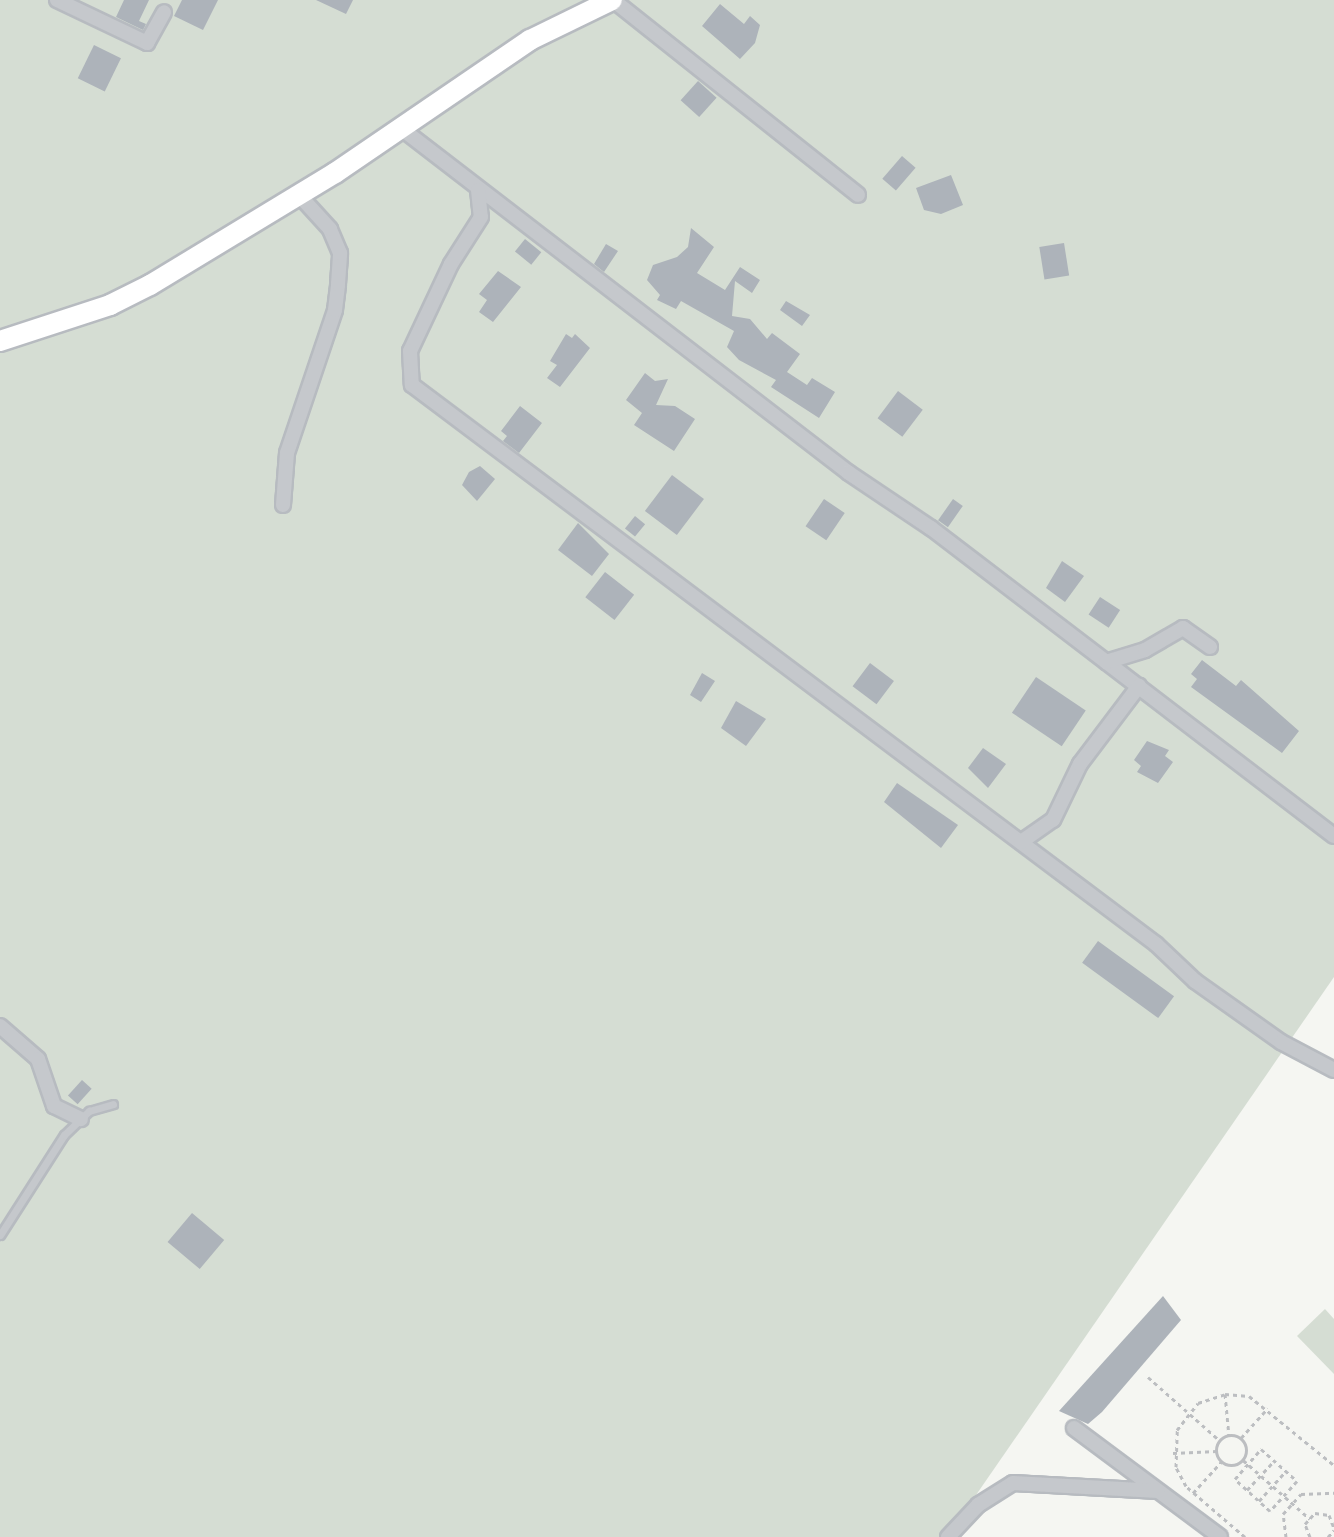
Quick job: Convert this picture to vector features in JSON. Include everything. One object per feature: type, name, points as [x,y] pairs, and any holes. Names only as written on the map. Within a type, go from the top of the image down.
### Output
[{"type":"street","points":[[57,0],[147,43],[164,12]]},
{"type":"street","points":[[0,341],[110,305],[402,129],[530,40],[612,0],[858,195]]},
{"type":"street","points":[[402,129],[478,190],[1334,836]]},
{"type":"street","points":[[478,190],[481,217],[451,264],[410,351],[412,385],[1156,944],[1195,981],[1281,1042],[1334,1070]]},
{"type":"street","points":[[283,505],[287,453],[335,310],[339,269],[330,229],[298,194]]},
{"type":"street","points":[[1106,662],[1145,650],[1183,628],[1210,647]]},
{"type":"street","points":[[1021,842],[1053,820],[1080,764],[1139,686]]},
{"type":"street","points":[[0,1026],[38,1059],[54,1106],[81,1119]]},
{"type":"street","points":[[1074,1428],[1220,1537]]},
{"type":"street","points":[[948,1537],[978,1505],[1013,1483],[1158,1491]]},
{"type":"lane","points":[[0,1235],[44,1164],[81,1119],[113,1104]]},
{"type":"path","points":[[1148,1377],[1220,1441]]},
{"type":"path","points":[[1225,1394],[1229,1436]]},
{"type":"path","points":[[1245,1537],[1180,1478],[1173,1453],[1187,1412],[1225,1394],[1249,1396],[1268,1408],[1334,1465]]},
{"type":"path","points":[[1240,1439],[1268,1408]]},
{"type":"path","points":[[1240,1473],[1222,1461],[1217,1451],[1220,1441],[1229,1436],[1240,1439],[1255,1456]]},
{"type":"path","points":[[1243,1460],[1246,1448]]},
{"type":"path","points":[[1261,1449],[1297,1481],[1270,1511],[1235,1479],[1255,1456],[1261,1449]]},
{"type":"path","points":[[1173,1453],[1217,1451]]},
{"type":"path","points":[[1243,1460],[1310,1519]]},
{"type":"path","points":[[1231,1465],[1243,1460]]},
{"type":"path","points":[[1193,1493],[1222,1461]]},
{"type":"path","points":[[1247,1490],[1274,1461]]},
{"type":"path","points":[[1259,1501],[1286,1471]]},
{"type":"path","points":[[1292,1486],[1301,1494],[1334,1493]]},
{"type":"path","points":[[1283,1514],[1301,1494]]},
{"type":"path","points":[[1275,1506],[1283,1514],[1286,1537]]},
{"type":"path","points":[[1329,1515],[1334,1510]]},
{"type":"path","points":[[1310,1537],[1305,1524],[1315,1513],[1329,1515]]},
{"type":"path","points":[[1329,1515],[1334,1529],[1329,1537]]},
{"type":"shaded area","points":[[0,0],[1334,0],[1334,977],[947,1537],[0,1537]]},
{"type":"shaded area","points":[[1325,1309],[1334,1319],[1334,1374],[1297,1336]]},
{"type":"building","points":[[124,0],[149,0],[139,21],[146,24],[143,30],[116,17]]},
{"type":"building","points":[[182,0],[218,0],[203,30],[174,16]]},
{"type":"building","points":[[316,0],[353,0],[346,14]]},
{"type":"building","points":[[720,4],[744,24],[750,16],[760,25],[755,43],[740,59],[702,26]]},
{"type":"building","points":[[94,45],[121,58],[105,91],[78,78]]},
{"type":"building","points":[[698,81],[717,98],[699,117],[681,100]]},
{"type":"building","points":[[902,156],[916,168],[896,190],[882,179]]},
{"type":"building","points":[[951,175],[963,205],[941,214],[924,210],[916,188]]},
{"type":"building","points":[[691,228],[714,247],[697,273],[725,290],[740,267],[760,280],[752,293],[735,281],[732,316],[750,319],[767,339],[772,333],[800,354],[787,372],[807,385],[812,378],[835,392],[819,418],[771,387],[776,380],[739,360],[727,347],[734,331],[681,301],[676,309],[657,300],[660,295],[647,280],[653,265],[677,257],[688,247]]},
{"type":"building","points":[[525,239],[541,252],[531,265],[515,251]]},
{"type":"building","points":[[1064,243],[1069,276],[1044,280],[1039,247]]},
{"type":"building","points":[[606,244],[618,251],[604,272],[594,264]]},
{"type":"building","points":[[498,271],[521,287],[493,322],[479,312],[487,300],[479,294]]},
{"type":"building","points":[[786,301],[810,315],[802,326],[780,310]]},
{"type":"building","points":[[566,334],[572,338],[575,334],[590,348],[560,387],[547,378],[557,365],[550,361]]},
{"type":"building","points":[[645,373],[655,381],[668,379],[656,405],[675,406],[695,419],[674,451],[634,425],[642,413],[626,400]]},
{"type":"building","points":[[898,391],[923,410],[902,437],[878,418]]},
{"type":"building","points":[[520,406],[542,423],[519,453],[503,441],[507,436],[501,431]]},
{"type":"building","points":[[480,466],[495,479],[477,501],[462,485],[469,472]]},
{"type":"building","points":[[672,475],[704,499],[677,535],[645,511]]},
{"type":"building","points":[[824,499],[845,513],[826,540],[806,526]]},
{"type":"building","points":[[953,499],[963,506],[948,527],[938,520]]},
{"type":"building","points":[[635,516],[645,524],[635,537],[625,528]]},
{"type":"building","points":[[578,523],[609,554],[592,576],[558,550]]},
{"type":"building","points":[[1062,561],[1084,576],[1065,602],[1046,588]]},
{"type":"building","points":[[605,572],[634,595],[614,620],[585,597]]},
{"type":"building","points":[[1100,597],[1120,610],[1109,628],[1089,615]]},
{"type":"building","points":[[1202,660],[1236,686],[1241,680],[1299,731],[1282,753],[1191,687],[1197,679],[1191,674]]},
{"type":"building","points":[[870,663],[894,681],[877,704],[853,686]]},
{"type":"building","points":[[702,673],[715,681],[701,702],[690,695]]},
{"type":"building","points":[[1036,677],[1086,711],[1062,746],[1012,713]]},
{"type":"building","points":[[736,701],[766,719],[746,746],[721,728]]},
{"type":"building","points":[[1147,741],[1169,750],[1165,756],[1173,762],[1158,783],[1137,772],[1141,766],[1134,760]]},
{"type":"building","points":[[983,748],[1006,764],[988,788],[968,768]]},
{"type":"building","points":[[897,783],[958,825],[941,848],[884,802]]},
{"type":"building","points":[[1098,941],[1174,996],[1158,1018],[1082,963]]},
{"type":"building","points":[[82,1080],[92,1089],[78,1104],[68,1096]]},
{"type":"building","points":[[192,1213],[224,1240],[200,1269],[168,1242]]},
{"type":"building","points":[[1163,1296],[1181,1320],[1102,1412],[1088,1424],[1059,1411]]}]
